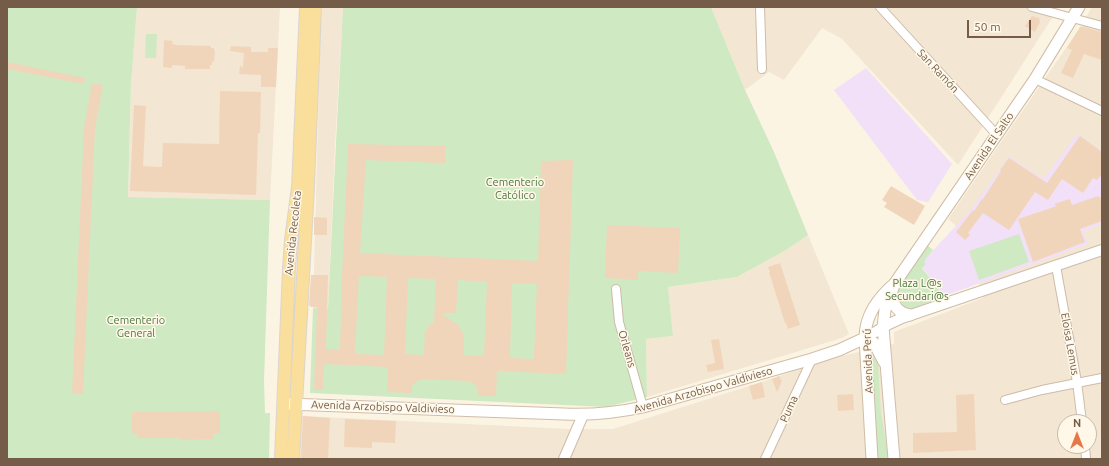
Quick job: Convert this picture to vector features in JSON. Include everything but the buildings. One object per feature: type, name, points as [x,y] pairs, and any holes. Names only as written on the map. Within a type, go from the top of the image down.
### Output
[{"type":"main road","name":"Avenida Recoleta","points":[[281,459],[290,254],[298,187],[306,7]]},
{"type":"main road","name":"Avenida Recoleta","points":[[292,459],[308,187],[315,7]]},
{"type":"main road","name":"Avenida El Salto","points":[[893,288],[1035,79],[1079,7]]},
{"type":"main road","points":[[893,288],[893,303],[896,308],[900,312],[910,315]]},
{"type":"main road","name":"Avenida Perú","points":[[893,288],[885,310],[883,327],[894,459]]},
{"type":"main road","name":"Avenida Perú","points":[[872,459],[865,338],[866,323],[873,307],[885,292],[893,288]]},
{"type":"main road","name":"Avenida Arzobispo Valdivieso","points":[[283,403],[583,415],[618,412],[643,407],[812,359],[839,350],[865,338]]},
{"type":"main road","points":[[865,338],[876,346],[887,368]]},
{"type":"street","points":[[760,7],[762,69]]},
{"type":"street","name":"San Ramón","points":[[880,7],[997,135]]},
{"type":"street","points":[[1032,7],[1102,26]]},
{"type":"street","points":[[1035,79],[1102,112]]},
{"type":"street","name":"Avenida Arzobispo Valdivieso","points":[[865,338],[883,327],[910,315],[1102,250]]},
{"type":"street","name":"Eloisa Lemus","points":[[1056,266],[1077,382],[1081,414]]},
{"type":"street","name":"Orleans","points":[[616,290],[619,322],[643,407]]},
{"type":"street","name":"Puma","points":[[766,459],[812,359]]},
{"type":"street","points":[[1005,400],[1077,382],[1102,378]]},
{"type":"street","points":[[564,459],[583,415]]},
{"type":"shaded area","points":[[137,7],[280,7],[270,200],[128,197],[131,84]]},
{"type":"shaded area","points":[[321,7],[343,7],[328,309],[313,308]]},
{"type":"shaded area","points":[[711,7],[1059,7],[958,165],[842,39],[822,28],[784,80],[769,72],[745,90]]},
{"type":"shaded area","points":[[1092,7],[1102,7],[1102,459],[300,459],[302,416],[569,429],[613,429],[833,358],[894,344],[894,332],[983,298],[967,235],[948,219],[1077,32]]},
{"type":"shaded area","points":[[866,68],[952,164],[928,202],[917,200],[834,90]]},
{"type":"shaded area","points":[[1077,134],[1102,151],[1102,224],[1083,231],[1088,244],[944,296],[922,267],[926,264],[923,261],[970,211],[1009,157],[1044,179]]},
{"type":"shaded area","points":[[808,235],[849,334],[842,338],[647,397],[646,339],[673,336],[668,287],[737,277],[786,250]]},
{"type":"green space","name":"Cementerio General","points":[[7,7],[137,7],[131,84],[128,197],[270,200],[264,381],[265,413],[270,413],[269,459],[7,459]]},
{"type":"green space","name":"Cementerio Católico","points":[[343,7],[711,7],[745,90],[774,152],[808,235],[786,250],[737,277],[668,287],[673,336],[646,339],[647,397],[606,407],[310,393],[313,308],[328,309]]},
{"type":"green space","points":[[146,34],[157,34],[156,58],[145,58]]},
{"type":"green space","points":[[1019,234],[1029,262],[979,280],[969,251]]},
{"type":"green space","name":"Plaza L@s Secundari@s","points":[[925,243],[933,250],[924,261],[926,264],[922,268],[944,296],[911,311],[901,306],[894,295]]},
{"type":"green space","points":[[868,347],[872,350],[878,364],[881,413],[887,448],[887,459],[874,459]]}]
